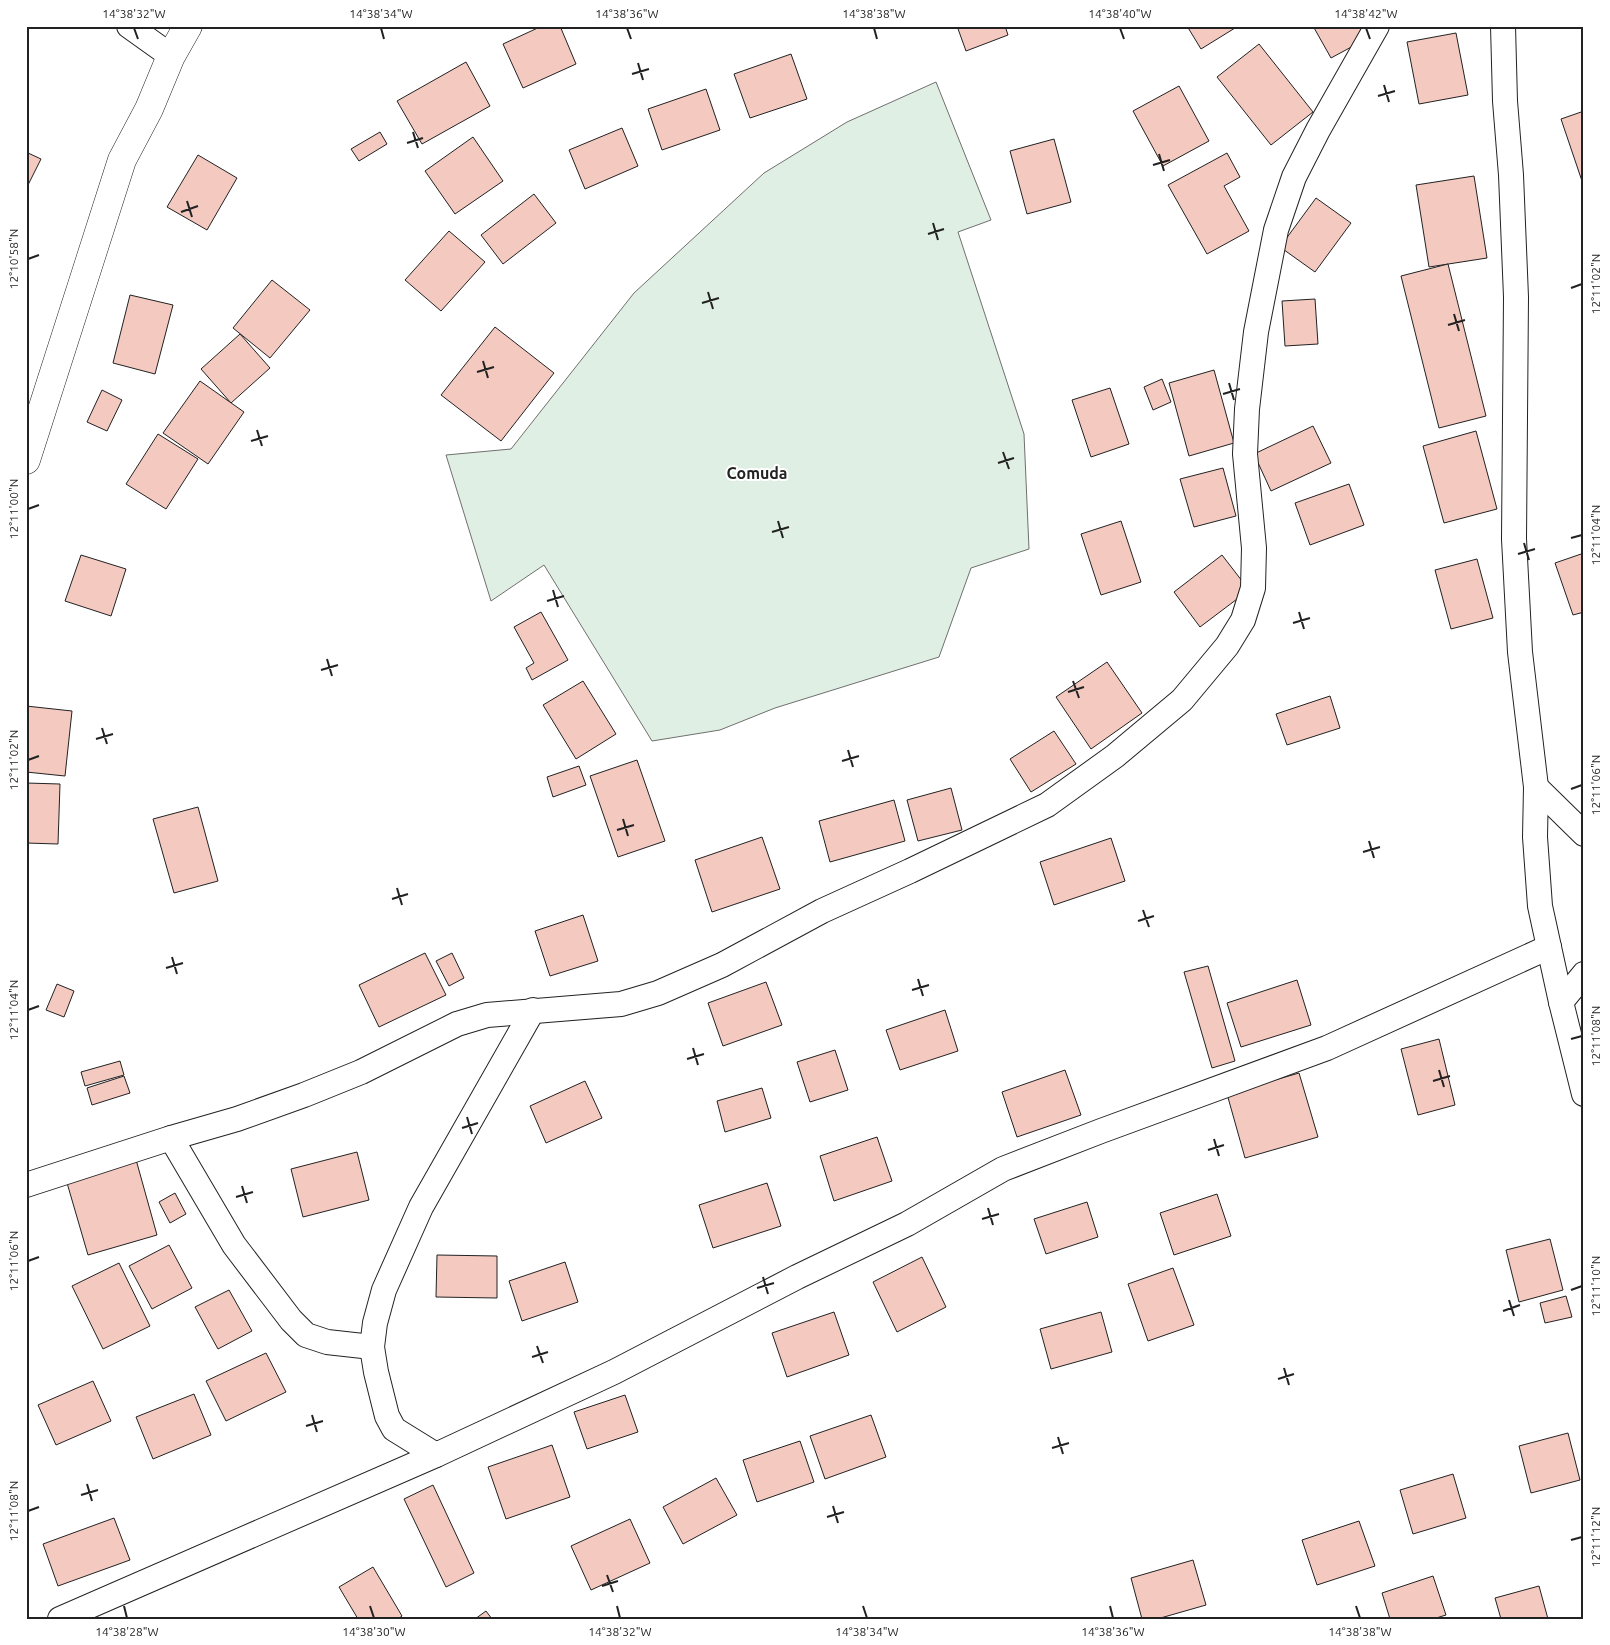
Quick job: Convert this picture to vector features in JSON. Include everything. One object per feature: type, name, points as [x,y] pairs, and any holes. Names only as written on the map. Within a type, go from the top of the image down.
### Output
[{"type":"main road","points":[[26,460],[122,160],[148,109],[171,56],[188,26]]},
{"type":"street","points":[[128,26],[171,56]]},
{"type":"street","points":[[26,1185],[304,1096],[361,1072],[457,1024],[487,1015],[621,1004],[658,993],[722,965],[822,910],[1046,805],[1114,756],[1182,700],[1227,646],[1243,620],[1253,588],[1254,548],[1245,454],[1246,409],[1256,332],[1276,230],[1294,177],[1318,130],[1377,26]]},
{"type":"street","points":[[1503,26],[1505,102],[1516,297],[1514,539],[1520,652],[1536,786],[1534,837],[1540,906],[1548,947],[1584,1094]]},
{"type":"street","points":[[1536,786],[1584,834]]},
{"type":"street","points":[[60,1619],[436,1455],[614,1372],[797,1277],[907,1224],[1003,1170],[1101,1131],[1328,1048],[1548,947]]},
{"type":"street","points":[[1561,1002],[1584,974]]},
{"type":"street","points":[[436,1455],[394,1429],[386,1416],[372,1347],[375,1323],[384,1290],[421,1207],[533,1010]]},
{"type":"street","points":[[172,1138],[234,1245],[292,1320],[306,1335],[327,1342],[372,1347]]},
{"type":"green space","points":[[936,82],[991,220],[958,232],[1024,434],[1029,549],[971,568],[939,657],[775,708],[720,730],[652,741],[544,565],[491,601],[446,455],[511,449],[634,293],[764,173],[847,122]]},
{"type":"building","points":[[542,26],[560,26],[576,64],[523,88],[503,44]]},
{"type":"building","points":[[957,26],[1005,26],[1008,35],[966,51]]},
{"type":"building","points":[[1187,26],[1234,26],[1235,28],[1201,49]]},
{"type":"building","points":[[1313,26],[1362,26],[1368,38],[1331,58]]},
{"type":"building","points":[[1456,33],[1468,95],[1419,104],[1407,42]]},
{"type":"building","points":[[1259,44],[1313,112],[1271,145],[1217,77]]},
{"type":"building","points":[[791,54],[807,99],[750,118],[734,74]]},
{"type":"building","points":[[466,62],[490,106],[422,144],[397,101]]},
{"type":"building","points":[[1179,86],[1209,141],[1163,166],[1133,111]]},
{"type":"building","points":[[706,89],[720,130],[662,150],[648,109]]},
{"type":"building","points":[[1584,111],[1584,187],[1561,119]]},
{"type":"building","points":[[622,128],[638,166],[585,189],[569,150]]},
{"type":"building","points":[[380,132],[387,144],[359,161],[351,149]]},
{"type":"building","points":[[473,137],[503,181],[455,214],[425,171]]},
{"type":"building","points":[[1054,139],[1071,202],[1027,214],[1010,151]]},
{"type":"building","points":[[26,152],[41,159],[26,189]]},
{"type":"building","points":[[1227,153],[1240,177],[1224,186],[1249,231],[1207,254],[1168,185]]},
{"type":"building","points":[[198,155],[237,178],[207,230],[167,207]]},
{"type":"building","points":[[1474,176],[1487,258],[1429,267],[1416,185]]},
{"type":"building","points":[[534,194],[556,223],[503,264],[481,235]]},
{"type":"building","points":[[1316,198],[1351,223],[1315,272],[1280,247]]},
{"type":"building","points":[[449,231],[485,262],[441,311],[405,280]]},
{"type":"building","points":[[1448,264],[1486,416],[1439,428],[1401,276]]},
{"type":"building","points":[[272,280],[310,310],[270,358],[233,328]]},
{"type":"building","points":[[130,295],[173,305],[155,374],[113,363]]},
{"type":"building","points":[[1315,299],[1318,344],[1285,346],[1282,301]]},
{"type":"building","points":[[495,327],[554,373],[501,441],[441,395]]},
{"type":"building","points":[[240,334],[270,368],[231,403],[201,369]]},
{"type":"building","points":[[1214,370],[1234,443],[1189,456],[1169,383]]},
{"type":"building","points":[[1162,379],[1171,402],[1153,410],[1144,387]]},
{"type":"building","points":[[200,381],[244,412],[208,464],[163,433]]},
{"type":"building","points":[[1110,388],[1129,444],[1091,457],[1072,400]]},
{"type":"building","points":[[102,390],[122,400],[107,431],[87,422]]},
{"type":"building","points":[[1313,426],[1331,463],[1271,491],[1254,454]]},
{"type":"building","points":[[1476,431],[1497,509],[1444,523],[1423,446]]},
{"type":"building","points":[[158,434],[198,459],[166,509],[126,484]]},
{"type":"building","points":[[1223,468],[1236,516],[1194,527],[1180,479]]},
{"type":"building","points":[[1349,484],[1364,525],[1310,545],[1295,503]]},
{"type":"building","points":[[1121,521],[1141,582],[1101,595],[1081,534]]},
{"type":"building","points":[[1584,553],[1584,612],[1573,615],[1555,563]]},
{"type":"building","points":[[81,555],[126,569],[111,616],[65,601]]},
{"type":"building","points":[[1222,555],[1249,590],[1200,627],[1174,592]]},
{"type":"building","points":[[1477,559],[1493,618],[1451,629],[1435,570]]},
{"type":"building","points":[[541,612],[568,660],[532,680],[526,668],[534,663],[514,627]]},
{"type":"building","points":[[1107,662],[1142,713],[1091,749],[1056,697]]},
{"type":"building","points":[[583,681],[616,734],[576,759],[543,705]]},
{"type":"building","points":[[1330,696],[1340,728],[1287,745],[1276,714]]},
{"type":"building","points":[[26,706],[72,711],[65,776],[26,772]]},
{"type":"building","points":[[1054,731],[1076,764],[1031,792],[1010,759]]},
{"type":"building","points":[[637,760],[665,841],[618,857],[590,776]]},
{"type":"building","points":[[579,766],[586,785],[553,797],[547,777]]},
{"type":"building","points":[[26,783],[60,784],[58,844],[26,843]]},
{"type":"building","points":[[951,788],[962,830],[918,841],[907,800]]},
{"type":"building","points":[[894,800],[905,841],[830,862],[819,821]]},
{"type":"building","points":[[198,807],[218,881],[174,893],[153,819]]},
{"type":"building","points":[[762,837],[780,889],[712,912],[695,860]]},
{"type":"building","points":[[1111,838],[1125,881],[1054,905],[1040,862]]},
{"type":"building","points":[[583,915],[598,961],[550,976],[535,931]]},
{"type":"building","points":[[425,953],[446,995],[379,1027],[359,985]]},
{"type":"building","points":[[452,953],[464,978],[449,986],[436,961]]},
{"type":"building","points":[[1208,966],[1235,1061],[1212,1068],[1184,972]]},
{"type":"building","points":[[1297,980],[1311,1025],[1241,1047],[1227,1003]]},
{"type":"building","points":[[766,982],[782,1025],[723,1046],[708,1003]]},
{"type":"building","points":[[57,984],[74,991],[64,1017],[46,1010]]},
{"type":"building","points":[[945,1010],[958,1051],[900,1070],[886,1030]]},
{"type":"building","points":[[1439,1039],[1455,1105],[1418,1115],[1401,1049]]},
{"type":"building","points":[[835,1050],[848,1090],[810,1102],[797,1062]]},
{"type":"building","points":[[120,1061],[124,1075],[85,1086],[81,1072]]},
{"type":"building","points":[[1065,1070],[1081,1115],[1017,1137],[1002,1092]]},
{"type":"building","points":[[1299,1073],[1318,1137],[1245,1158],[1227,1094]]},
{"type":"building","points":[[124,1076],[130,1093],[92,1105],[87,1088]]},
{"type":"building","points":[[585,1081],[602,1118],[546,1143],[530,1106]]},
{"type":"building","points":[[762,1088],[771,1118],[725,1132],[717,1101]]},
{"type":"building","points":[[877,1137],[892,1181],[834,1201],[820,1156]]},
{"type":"building","points":[[357,1152],[369,1200],[303,1217],[291,1169]]},
{"type":"building","points":[[135,1156],[157,1235],[88,1255],[65,1176]]},
{"type":"building","points":[[767,1183],[781,1226],[713,1248],[699,1205]]},
{"type":"building","points":[[175,1193],[186,1214],[170,1223],[159,1202]]},
{"type":"building","points":[[1217,1194],[1231,1236],[1174,1255],[1160,1213]]},
{"type":"building","points":[[1087,1202],[1098,1237],[1046,1254],[1034,1219]]},
{"type":"building","points":[[1550,1239],[1563,1290],[1519,1302],[1506,1250]]},
{"type":"building","points":[[169,1245],[192,1288],[152,1309],[129,1266]]},
{"type":"building","points":[[437,1255],[497,1256],[497,1298],[436,1297]]},
{"type":"building","points":[[922,1257],[946,1307],[897,1332],[873,1282]]},
{"type":"building","points":[[565,1262],[578,1302],[522,1321],[509,1281]]},
{"type":"building","points":[[119,1263],[150,1326],[103,1349],[72,1286]]},
{"type":"building","points":[[1173,1268],[1194,1325],[1148,1341],[1128,1284]]},
{"type":"building","points":[[229,1290],[252,1331],[218,1349],[195,1307]]},
{"type":"building","points":[[1566,1296],[1572,1317],[1545,1323],[1540,1303]]},
{"type":"building","points":[[834,1312],[849,1355],[787,1377],[772,1333]]},
{"type":"building","points":[[1101,1312],[1112,1352],[1051,1369],[1040,1329]]},
{"type":"building","points":[[266,1353],[286,1392],[226,1421],[206,1381]]},
{"type":"building","points":[[93,1381],[111,1421],[56,1445],[38,1405]]},
{"type":"building","points":[[194,1394],[211,1435],[153,1459],[136,1417]]},
{"type":"building","points":[[625,1395],[638,1432],[587,1449],[574,1412]]},
{"type":"building","points":[[871,1415],[886,1457],[825,1479],[810,1436]]},
{"type":"building","points":[[1568,1433],[1580,1480],[1531,1493],[1519,1446]]},
{"type":"building","points":[[800,1441],[814,1482],[757,1502],[743,1460]]},
{"type":"building","points":[[552,1445],[570,1497],[506,1519],[488,1467]]},
{"type":"building","points":[[1453,1474],[1466,1518],[1413,1534],[1400,1490]]},
{"type":"building","points":[[716,1478],[737,1515],[683,1544],[663,1507]]},
{"type":"building","points":[[433,1485],[474,1573],[446,1587],[404,1499]]},
{"type":"building","points":[[114,1518],[130,1560],[58,1586],[43,1544]]},
{"type":"building","points":[[630,1519],[650,1563],[591,1590],[571,1546]]},
{"type":"building","points":[[1359,1521],[1375,1566],[1317,1585],[1302,1540]]},
{"type":"building","points":[[1193,1560],[1206,1605],[1157,1619],[1142,1619],[1131,1578]]},
{"type":"building","points":[[373,1567],[402,1616],[398,1619],[358,1619],[339,1587]]},
{"type":"building","points":[[1433,1576],[1446,1615],[1433,1619],[1390,1619],[1382,1593]]},
{"type":"building","points":[[1539,1586],[1548,1619],[1501,1619],[1495,1598]]},
{"type":"building","points":[[486,1611],[492,1619],[475,1619]]},
{"type":"district","name":"Comuda","points":[[757,473]]}]
